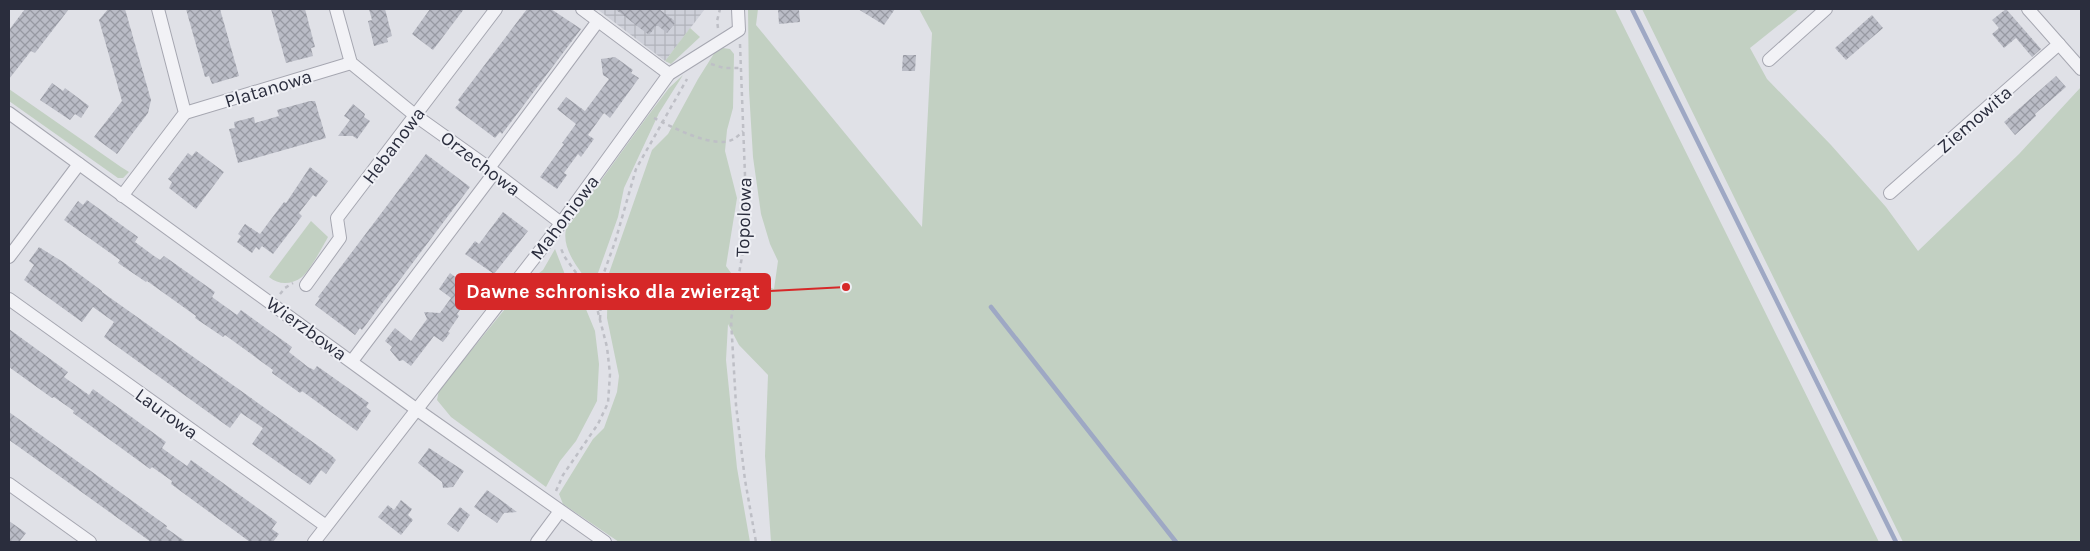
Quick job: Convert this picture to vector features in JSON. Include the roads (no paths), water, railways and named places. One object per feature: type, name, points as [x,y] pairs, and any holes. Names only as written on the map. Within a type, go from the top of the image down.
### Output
[{"type":"street","points":[[122,196],[185,113],[158,9]]},
{"type":"street","points":[[336,9],[351,63]]},
{"type":"street","name":"Hebanowa","points":[[306,285],[340,238],[337,218],[496,9]]},
{"type":"street","points":[[582,9],[670,74]]},
{"type":"street","name":"Mahoniowa","points":[[314,542],[558,226],[670,74],[740,30],[738,9]]},
{"type":"street","points":[[1769,60],[1826,9]]},
{"type":"street","points":[[2028,9],[2081,69]]},
{"type":"street","points":[[352,361],[598,21]]},
{"type":"street","name":"Ziemowita","points":[[1890,193],[2059,44]]},
{"type":"street","name":"Platanowa","points":[[185,113],[351,63]]},
{"type":"street","name":"Orzechowa","points":[[351,63],[416,116],[492,170],[558,226]]},
{"type":"street","name":"Wierzbowa","points":[[9,113],[273,303],[416,409],[605,542]]},
{"type":"street","points":[[9,257],[79,164]]},
{"type":"street","name":"Laurowa","points":[[9,299],[326,526]]},
{"type":"street","points":[[9,484],[90,542]]},
{"type":"street","points":[[537,542],[560,511]]},
{"type":"waterway","points":[[1632,9],[1896,542]]},
{"type":"waterway","points":[[991,307],[1176,542]]},
{"type":"place","name":"Dawne schronisko dla zwierząt","points":[[846,287]]}]
